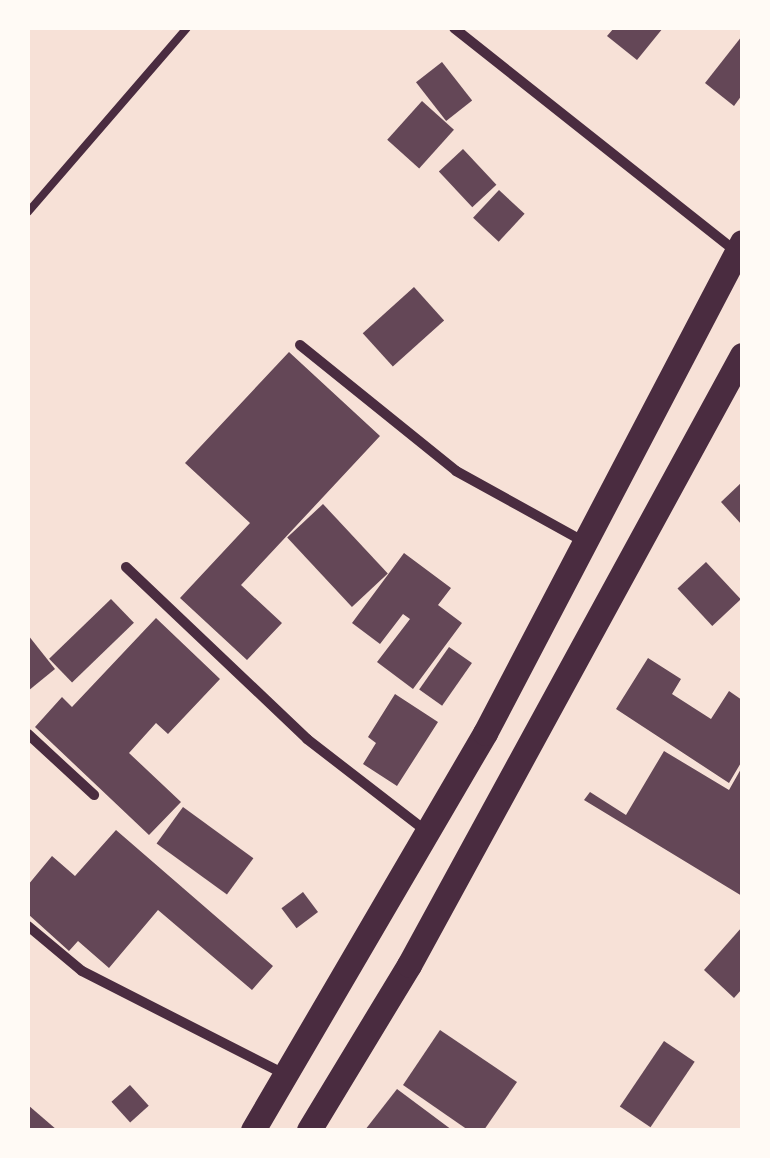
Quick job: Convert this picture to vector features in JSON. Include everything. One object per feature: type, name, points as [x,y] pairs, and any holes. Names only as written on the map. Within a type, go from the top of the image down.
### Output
[{"type":"main road","points":[[253,1130],[588,544],[741,254]]},
{"type":"main road","points":[[309,1130],[428,932],[742,355]]},
{"type":"street","points":[[454,28],[741,254]]},
{"type":"street","points":[[300,345],[456,471],[588,544]]},
{"type":"street","points":[[126,567],[308,739],[426,832]]},
{"type":"street","points":[[28,734],[94,795]]},
{"type":"street","points":[[28,926],[82,972],[285,1075]]},
{"type":"lane","points":[[28,212],[187,28]]},
{"type":"building","points":[[614,28],[663,28],[637,60],[607,36]]},
{"type":"building","points":[[742,36],[742,95],[734,106],[705,83]]},
{"type":"building","points":[[442,62],[472,101],[446,121],[416,82]]},
{"type":"building","points":[[422,101],[454,130],[419,168],[387,140]]},
{"type":"building","points":[[463,149],[496,185],[472,207],[439,172]]},
{"type":"building","points":[[499,190],[525,214],[499,242],[473,218]]},
{"type":"building","points":[[414,287],[444,320],[393,367],[363,333]]},
{"type":"building","points":[[289,352],[380,436],[241,585],[282,623],[247,660],[180,598],[250,523],[185,463]]},
{"type":"building","points":[[742,482],[742,525],[721,502]]},
{"type":"building","points":[[323,504],[388,573],[352,607],[287,537]]},
{"type":"building","points":[[404,553],[451,588],[438,605],[462,623],[413,689],[377,662],[410,619],[403,614],[380,644],[352,623]]},
{"type":"building","points":[[706,562],[741,599],[712,626],[677,589]]},
{"type":"building","points":[[111,599],[134,623],[72,682],[49,659]]},
{"type":"building","points":[[156,618],[220,679],[168,734],[156,723],[129,753],[181,802],[149,835],[35,727],[62,697],[72,707]]},
{"type":"building","points":[[28,635],[55,669],[28,691]]},
{"type":"building","points":[[449,647],[472,663],[442,706],[419,690]]},
{"type":"building","points":[[648,658],[681,679],[672,694],[711,719],[729,691],[742,700],[742,761],[729,783],[616,709]]},
{"type":"building","points":[[395,694],[438,722],[397,786],[363,764],[376,743],[368,737]]},
{"type":"building","points":[[664,751],[729,790],[742,767],[742,896],[584,800],[590,792],[626,815]]},
{"type":"building","points":[[183,807],[253,858],[227,895],[157,843]]},
{"type":"building","points":[[116,830],[273,966],[252,990],[158,910],[109,968],[78,941],[69,951],[28,914],[28,885],[52,856],[75,876]]},
{"type":"building","points":[[303,892],[318,912],[296,928],[281,908]]},
{"type":"building","points":[[742,927],[742,989],[734,998],[704,970]]},
{"type":"building","points":[[440,1030],[517,1082],[484,1130],[468,1130],[403,1085]]},
{"type":"building","points":[[664,1041],[695,1062],[650,1127],[620,1106]]},
{"type":"building","points":[[130,1085],[149,1106],[130,1123],[111,1102]]},
{"type":"building","points":[[397,1089],[452,1130],[365,1130]]},
{"type":"building","points":[[28,1105],[57,1130],[28,1130]]}]
